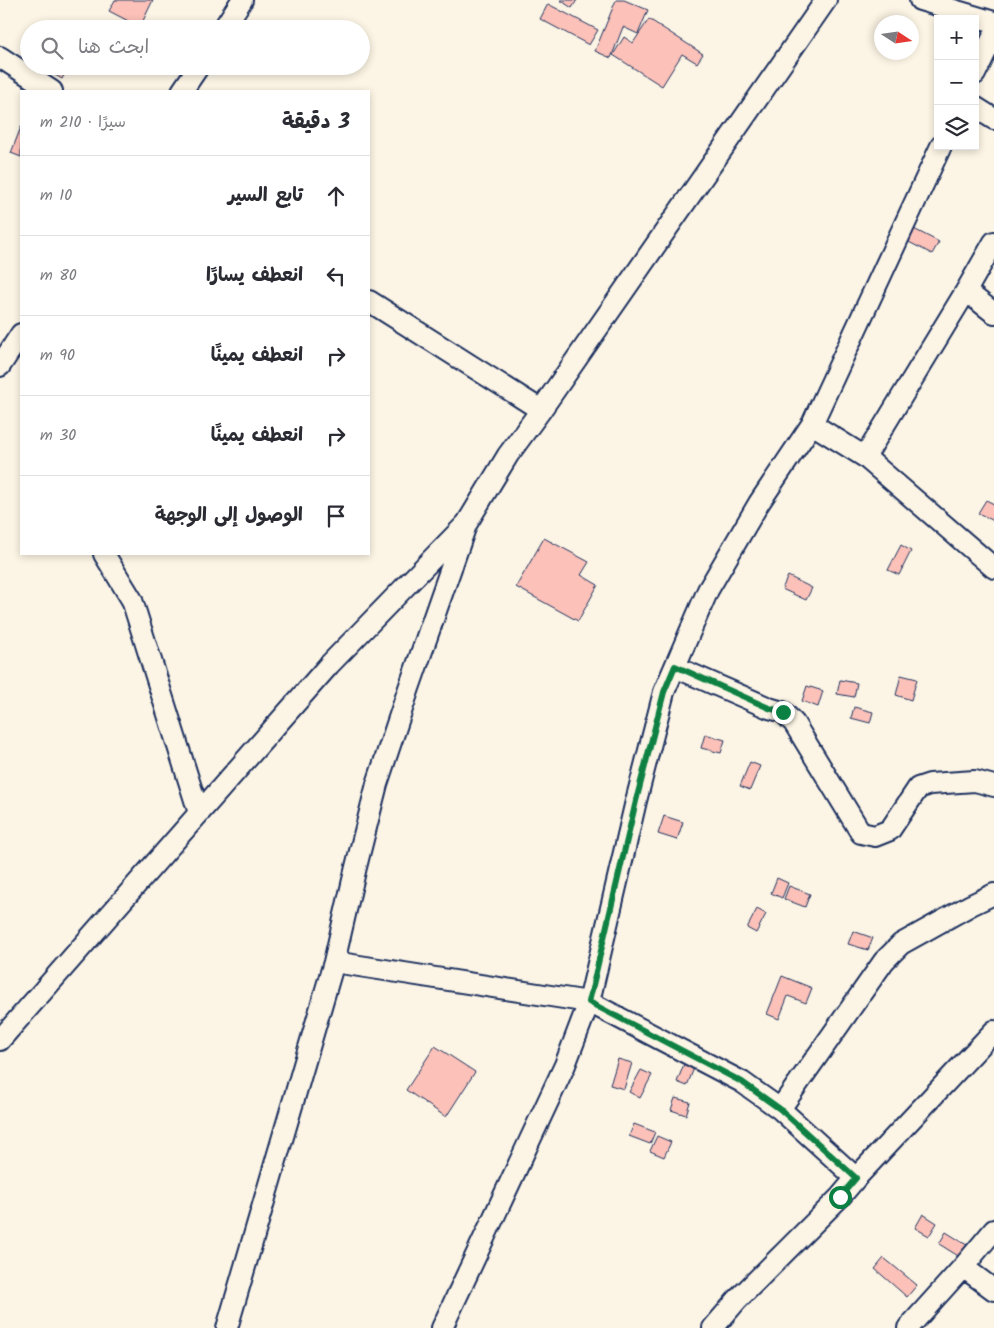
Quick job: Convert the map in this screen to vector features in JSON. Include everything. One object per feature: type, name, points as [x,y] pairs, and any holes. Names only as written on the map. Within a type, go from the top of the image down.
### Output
[{"type":"street","points":[[229,20],[242,0]]},
{"type":"street","points":[[227,1328],[334,962],[377,784],[467,523],[508,455],[826,0]]},
{"type":"street","points":[[920,0],[994,22]]},
{"type":"street","points":[[979,66],[994,35]]},
{"type":"street","points":[[0,57],[20,70]]},
{"type":"street","points":[[28,75],[50,90]]},
{"type":"street","points":[[183,90],[192,75]]},
{"type":"street","points":[[979,109],[994,119]]},
{"type":"street","points":[[442,1328],[565,1065],[589,1002],[636,801],[664,692],[708,590],[759,503],[812,424],[939,150]]},
{"type":"street","points":[[865,457],[994,242]]},
{"type":"street","points":[[966,291],[994,314]]},
{"type":"street","points":[[370,302],[541,410]]},
{"type":"street","points":[[0,366],[20,336]]},
{"type":"street","points":[[812,424],[865,457],[994,568]]},
{"type":"street","points":[[0,1040],[329,665],[467,523]]},
{"type":"street","points":[[105,555],[132,600],[200,813]]},
{"type":"street","points":[[675,666],[769,708],[783,712],[794,723],[861,833],[875,836],[890,830],[918,788],[930,784],[975,782],[994,786]]},
{"type":"street","points":[[780,1109],[884,961],[901,944],[994,894]]},
{"type":"street","points":[[334,962],[589,1002],[742,1082],[780,1109],[856,1178]]},
{"type":"street","points":[[713,1328],[737,1300],[840,1197],[994,1031]]},
{"type":"street","points":[[908,1328],[994,1230]]},
{"type":"street","points":[[963,1266],[994,1290]]},
{"type":"building","points":[[115,0],[153,0],[143,20],[126,20],[109,11]]},
{"type":"building","points":[[560,0],[577,0],[572,8]]},
{"type":"building","points":[[616,0],[624,0],[648,10],[638,34],[623,27],[611,58],[595,51]]},
{"type":"building","points":[[548,4],[598,30],[589,45],[540,19]]},
{"type":"building","points":[[649,19],[703,54],[697,63],[682,54],[662,86],[613,55],[624,37],[633,43]]},
{"type":"building","points":[[55,75],[64,75],[62,79]]},
{"type":"building","points":[[20,130],[20,157],[11,153]]},
{"type":"building","points":[[910,227],[939,242],[932,254],[903,239]]},
{"type":"building","points":[[986,500],[994,504],[994,521],[978,513]]},
{"type":"building","points":[[544,538],[589,562],[581,575],[598,585],[578,621],[516,587]]},
{"type":"building","points":[[901,545],[911,551],[899,575],[888,570]]},
{"type":"building","points":[[788,576],[812,588],[806,600],[782,589]]},
{"type":"building","points":[[901,675],[917,679],[911,700],[896,695]]},
{"type":"building","points":[[840,680],[857,683],[854,697],[837,694]]},
{"type":"building","points":[[807,686],[823,691],[818,707],[802,701]]},
{"type":"building","points":[[854,707],[873,712],[870,723],[851,718]]},
{"type":"building","points":[[705,734],[725,740],[721,753],[701,748]]},
{"type":"building","points":[[750,762],[760,766],[750,790],[740,786]]},
{"type":"building","points":[[664,816],[683,822],[677,840],[658,834]]},
{"type":"building","points":[[777,878],[788,883],[782,898],[771,893]]},
{"type":"building","points":[[789,886],[810,894],[805,907],[784,899]]},
{"type":"building","points":[[757,909],[766,914],[756,933],[747,928]]},
{"type":"building","points":[[853,931],[873,938],[868,950],[848,944]]},
{"type":"building","points":[[782,976],[812,988],[806,1003],[788,996],[779,1019],[767,1014]]},
{"type":"building","points":[[435,1046],[475,1072],[446,1117],[406,1090]]},
{"type":"building","points":[[618,1059],[632,1063],[624,1089],[610,1085]]},
{"type":"building","points":[[684,1064],[694,1068],[687,1086],[677,1082]]},
{"type":"building","points":[[641,1070],[652,1075],[640,1098],[629,1092]]},
{"type":"building","points":[[675,1098],[690,1102],[686,1115],[671,1110]]},
{"type":"building","points":[[634,1124],[655,1132],[650,1144],[629,1136]]},
{"type":"building","points":[[657,1136],[671,1142],[664,1157],[650,1151]]},
{"type":"building","points":[[923,1214],[937,1223],[929,1236],[915,1228]]},
{"type":"building","points":[[946,1232],[970,1247],[963,1259],[939,1244]]},
{"type":"building","points":[[884,1258],[917,1285],[907,1297],[875,1269]]},
{"type":"route","points":[[783,712],[769,708],[675,666],[664,692],[636,801],[589,1002],[742,1082],[780,1109],[856,1178],[840,1197]]}]
